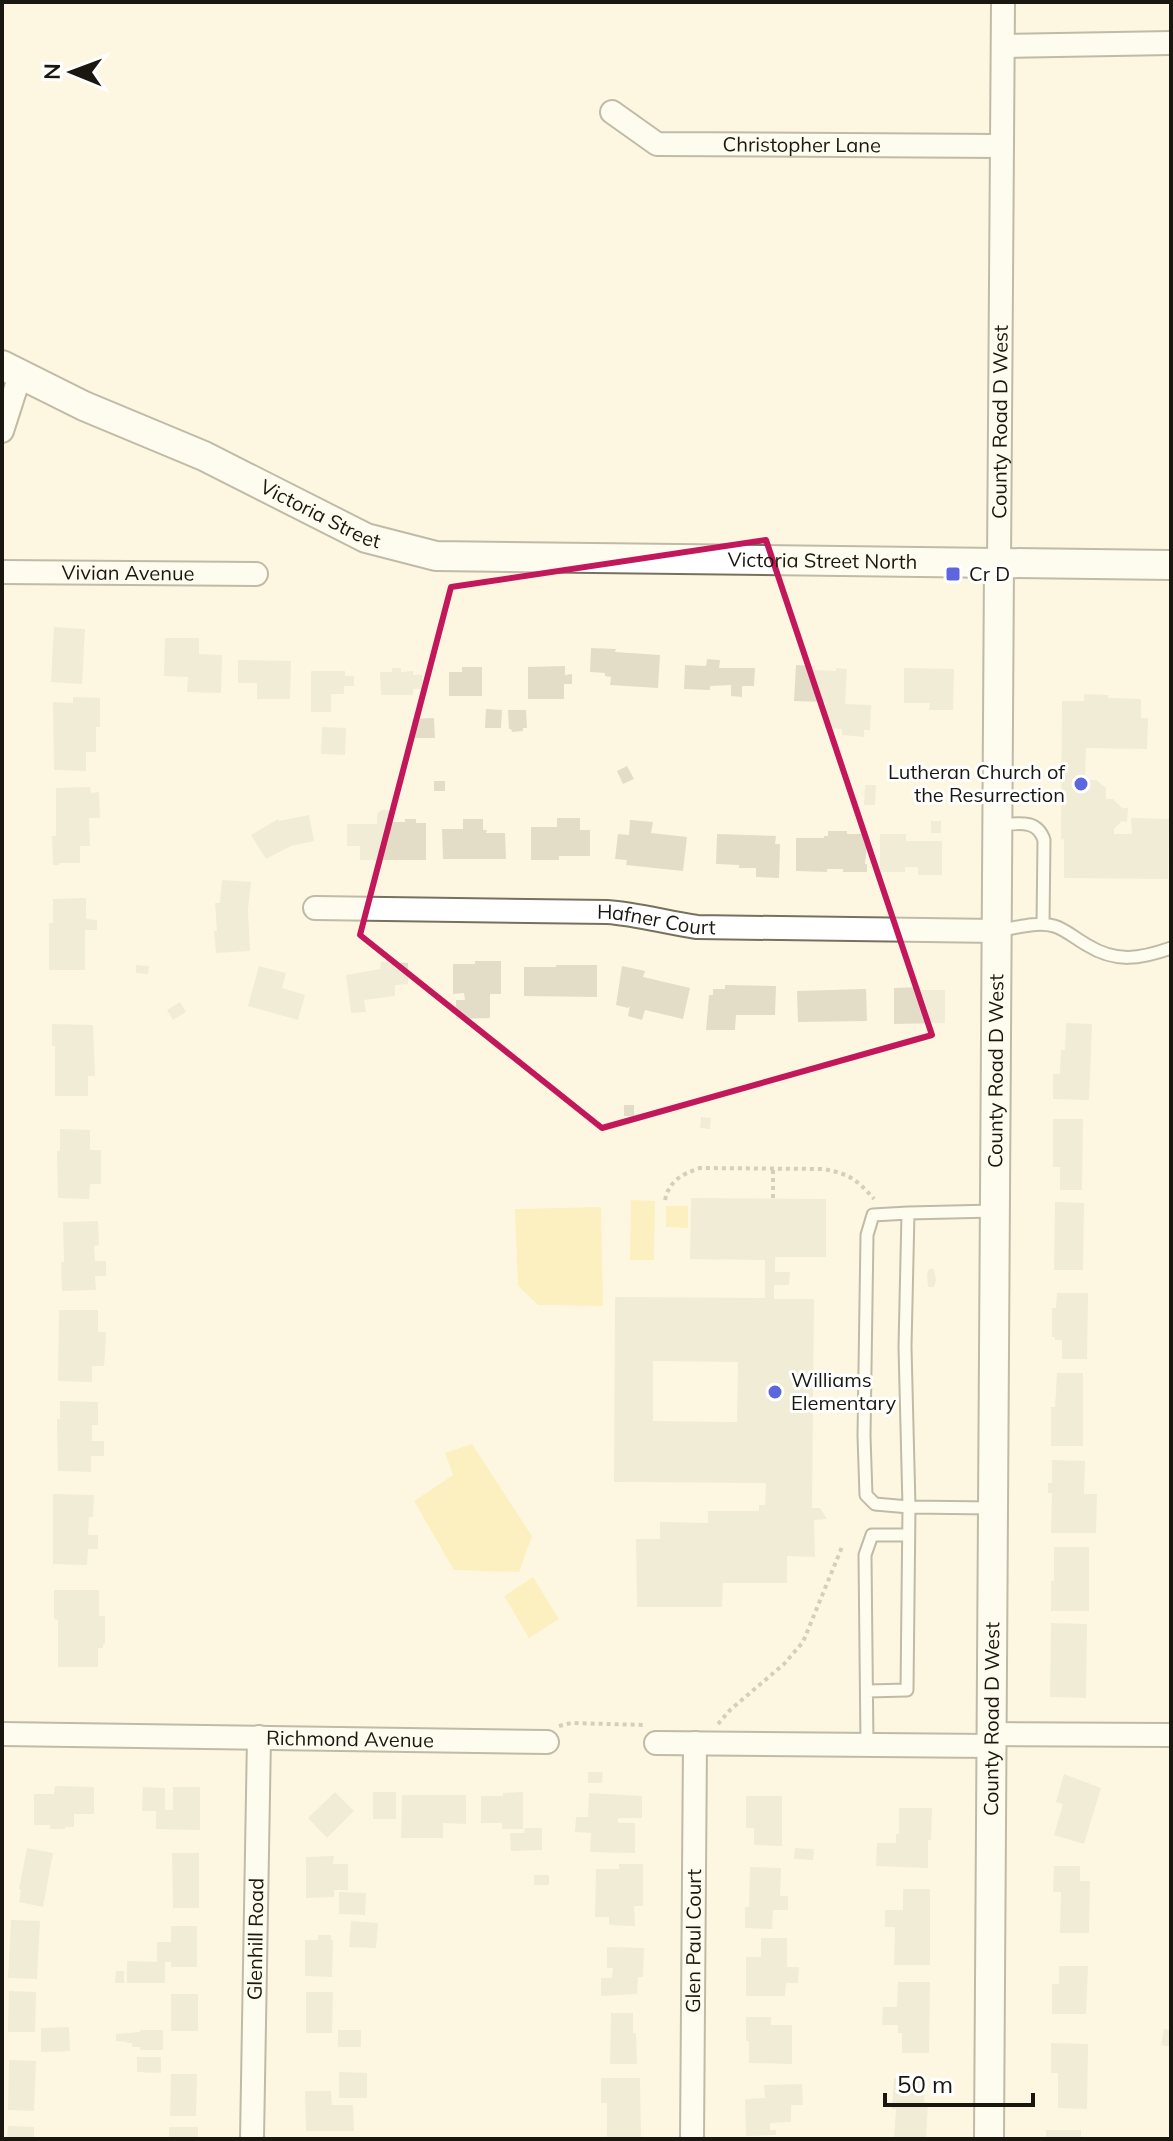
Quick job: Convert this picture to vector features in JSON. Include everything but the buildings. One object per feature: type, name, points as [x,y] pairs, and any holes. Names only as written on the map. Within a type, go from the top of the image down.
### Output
[{"type":"street","name":"County Road D West","points":[[989,2139],[1003,2]]},
{"type":"street","points":[[1003,46],[1171,43]]},
{"type":"street","name":"Christopher Lane","points":[[612,112],[657,144],[1002,146]]},
{"type":"street","points":[[2,431],[11,370]]},
{"type":"street","name":"Victoria Street","points":[[11,370],[84,406],[204,456],[366,538],[436,556],[665,559]]},
{"type":"street","name":"Victoria Street North","points":[[665,559],[1171,565]]},
{"type":"street","name":"Vivian Avenue","points":[[2,572],[256,574]]},
{"type":"street","name":"Hafner Court","points":[[315,908],[607,912],[697,927],[997,931]]},
{"type":"street","name":"Richmond Avenue","points":[[2,1734],[547,1742]]},
{"type":"street","points":[[651,1734],[702,1743],[867,1745],[1171,1735]]},
{"type":"street","name":"Glenhill Road","points":[[252,2139],[259,1737]]},
{"type":"street","name":"Glen Paul Court","points":[[692,2139],[702,1743]]},
{"type":"lane","points":[[997,825],[1027,823],[1041,831],[1044,840],[1043,924]]},
{"type":"lane","points":[[997,931],[1043,924],[1056,927],[1096,951],[1117,956],[1143,957],[1171,948]]},
{"type":"lane","points":[[992,1508],[875,1504],[866,1495],[864,1436],[867,1235],[873,1215],[994,1211]]},
{"type":"lane","points":[[867,1691],[907,1690],[909,1507],[905,1347],[908,1213]]},
{"type":"lane","points":[[867,1745],[865,1555],[872,1535],[908,1535]]},
{"type":"path","points":[[665,1200],[667,1189],[675,1180],[686,1172],[700,1168],[823,1169],[843,1172],[860,1183],[874,1199]]},
{"type":"path","points":[[773,1168],[773,1198]]},
{"type":"path","points":[[702,1743],[730,1710],[784,1664],[803,1642],[842,1547]]},
{"type":"path","points":[[547,1742],[556,1727],[571,1723],[651,1734]]},
{"type":"highlighted area","points":[[766,540],[932,1035],[602,1128],[360,935],[451,587]]},
{"type":"shaded area","points":[[631,1200],[655,1201],[654,1260],[630,1260]]},
{"type":"shaded area","points":[[666,1206],[688,1206],[688,1228],[666,1227]]},
{"type":"shaded area","points":[[601,1207],[603,1306],[538,1305],[518,1286],[515,1209]]},
{"type":"shaded area","points":[[472,1444],[532,1536],[519,1572],[454,1570],[414,1501],[453,1475],[445,1453]]},
{"type":"shaded area","points":[[533,1577],[559,1619],[529,1638],[504,1596]]},
{"type":"place","name":"Cr D","points":[[953,574]]},
{"type":"place","name":"Lutheran Church of the Resurrection","points":[[1081,784]]},
{"type":"place","name":"Williams Elementary","points":[[775,1392]]}]
